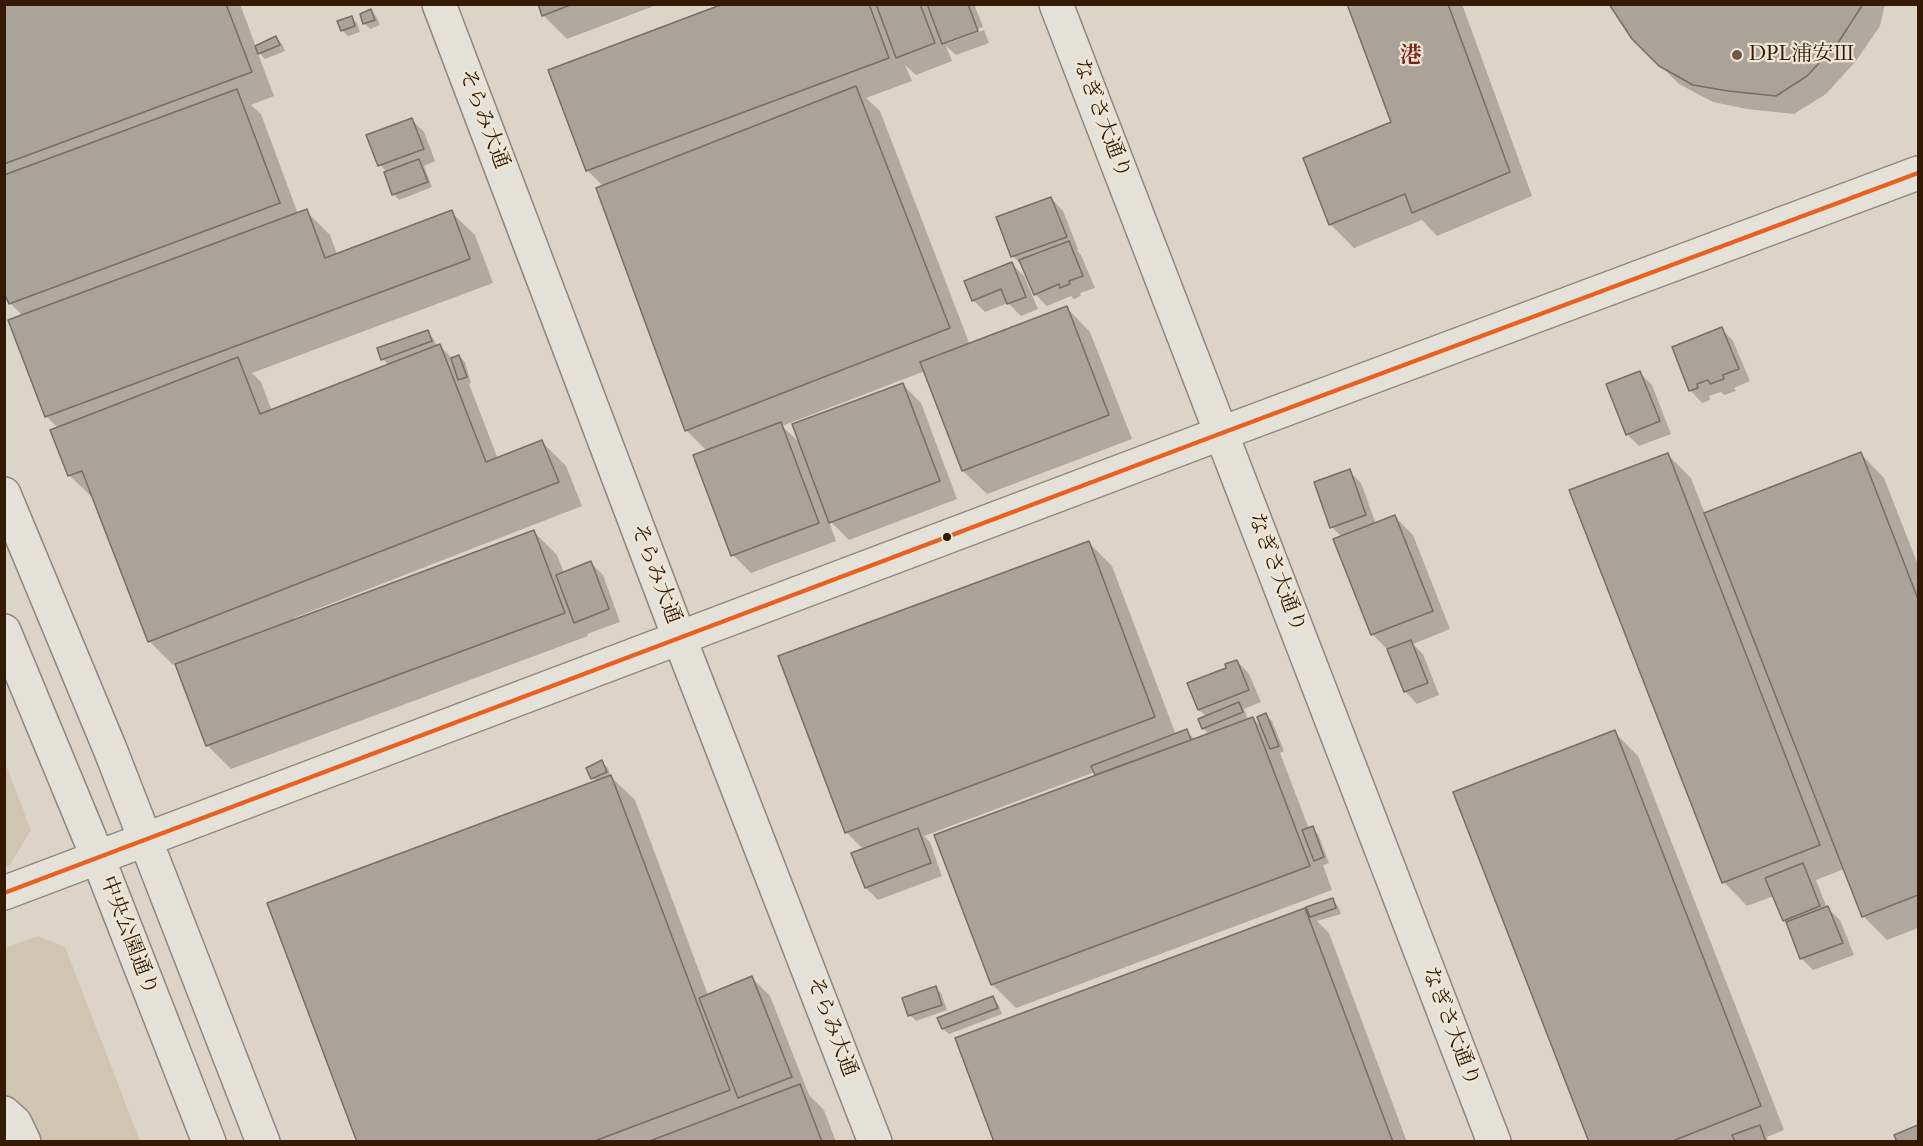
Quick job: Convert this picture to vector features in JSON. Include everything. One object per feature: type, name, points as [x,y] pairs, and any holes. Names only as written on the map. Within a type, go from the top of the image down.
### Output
[{"type":"street","name":"そらみ大通","points":[[440,4],[679,638],[875,1142]]},
{"type":"street","name":"なぎさ大通り","points":[[1056,4],[1494,1142]]},
{"type":"street","points":[[4,893],[1918,173]]},
{"type":"street","points":[[4,494],[110,749],[262,1142]]},
{"type":"street","name":"中央公園通り","points":[[4,631],[98,858],[208,1142]]},
{"type":"street","points":[[4,1113],[15,1124],[24,1142]]},
{"type":"shaded area","points":[[5,763],[31,830],[9,866],[5,867]]},
{"type":"shaded area","points":[[38,936],[65,947],[140,1141],[5,1142],[5,948]]},
{"type":"building","points":[[4,4],[226,4],[252,72],[4,164]]},
{"type":"building","points":[[538,4],[573,4],[542,16]]},
{"type":"building","points":[[723,4],[869,4],[889,58],[586,171],[548,70]]},
{"type":"building","points":[[876,4],[920,4],[935,43],[896,58]]},
{"type":"building","points":[[927,4],[968,4],[978,31],[942,44]]},
{"type":"building","points":[[1347,4],[1448,4],[1510,172],[1412,213],[1405,194],[1329,225],[1303,158],[1391,122]]},
{"type":"building","name":"DPL浦安Ⅲ","points":[[1609,4],[1863,4],[1838,43],[1807,76],[1776,96],[1693,85],[1659,66],[1632,39]]},
{"type":"building","points":[[371,9],[375,20],[363,24],[360,14]]},
{"type":"building","points":[[352,16],[355,26],[341,31],[337,21]]},
{"type":"building","points":[[276,36],[280,45],[258,54],[255,46]]},
{"type":"building","points":[[856,86],[950,328],[685,431],[596,188]]},
{"type":"building","points":[[237,89],[280,203],[9,304],[4,293],[4,175]]},
{"type":"building","points":[[412,118],[424,149],[378,166],[366,135]]},
{"type":"building","points":[[419,159],[428,182],[392,195],[384,172]]},
{"type":"building","points":[[1051,197],[1067,237],[1011,257],[996,217]]},
{"type":"building","points":[[307,209],[325,258],[452,210],[470,259],[45,417],[8,320]]},
{"type":"building","points":[[1069,241],[1083,276],[1069,281],[1070,284],[1060,288],[1059,284],[1034,295],[1019,260]]},
{"type":"building","points":[[1012,262],[1026,297],[1007,304],[1001,289],[972,301],[964,281]]},
{"type":"building","points":[[1067,306],[1109,415],[962,471],[920,362]]},
{"type":"building","points":[[1722,327],[1739,369],[1723,375],[1724,379],[1710,384],[1708,380],[1697,384],[1698,388],[1689,391],[1672,347]]},
{"type":"building","points":[[428,330],[432,341],[381,360],[377,348]]},
{"type":"building","points":[[440,344],[486,462],[542,440],[559,482],[148,642],[82,471],[68,476],[50,430],[238,357],[260,414]]},
{"type":"building","points":[[459,355],[467,377],[458,380],[451,358]]},
{"type":"building","points":[[1640,371],[1660,421],[1626,435],[1606,384]]},
{"type":"building","points":[[903,383],[940,481],[829,523],[792,424]]},
{"type":"building","points":[[781,422],[819,523],[731,556],[693,455]]},
{"type":"building","points":[[1861,452],[1918,599],[1918,895],[1862,917],[1704,513]]},
{"type":"building","points":[[1668,453],[1820,845],[1722,883],[1569,490]]},
{"type":"building","points":[[1350,469],[1366,515],[1330,528],[1314,482]]},
{"type":"building","points":[[1395,515],[1433,611],[1371,635],[1333,539]]},
{"type":"building","points":[[534,530],[565,613],[206,746],[175,664]]},
{"type":"building","points":[[1089,541],[1155,717],[845,833],[778,656]]},
{"type":"building","points":[[591,561],[609,609],[574,623],[556,575]]},
{"type":"building","points":[[1411,640],[1428,683],[1404,692],[1387,649]]},
{"type":"building","points":[[1237,660],[1249,690],[1198,710],[1187,683],[1226,668],[1225,664]]},
{"type":"building","points":[[1239,702],[1243,712],[1202,729],[1198,719]]},
{"type":"building","points":[[1266,713],[1279,746],[1270,749],[1257,717]]},
{"type":"building","points":[[1253,717],[1310,866],[991,985],[934,835]]},
{"type":"building","points":[[1187,729],[1191,740],[1095,775],[1091,766]]},
{"type":"building","points":[[1615,730],[1761,1106],[1670,1142],[1589,1142],[1453,792]]},
{"type":"building","points":[[602,760],[607,772],[591,779],[586,768]]},
{"type":"building","points":[[611,775],[730,1090],[592,1142],[357,1142],[267,903]]},
{"type":"building","points":[[1313,826],[1324,857],[1314,861],[1302,830]]},
{"type":"building","points":[[918,828],[931,863],[865,888],[851,853]]},
{"type":"building","points":[[1803,863],[1820,906],[1783,921],[1765,878]]},
{"type":"building","points":[[1333,898],[1336,908],[1310,917],[1306,907]]},
{"type":"building","points":[[1828,906],[1843,943],[1800,959],[1786,922]]},
{"type":"building","points":[[1305,908],[1393,1142],[994,1142],[955,1038]]},
{"type":"building","points":[[752,976],[792,1077],[738,1098],[699,998]]},
{"type":"building","points":[[936,986],[942,1005],[908,1016],[902,998]]},
{"type":"building","points":[[993,996],[998,1008],[942,1029],[937,1018]]},
{"type":"building","points":[[800,1084],[822,1142],[647,1142]]},
{"type":"building","points":[[1760,1125],[1766,1142],[1735,1142],[1732,1135]]},
{"type":"building","points":[[1918,1125],[1918,1142],[1897,1142],[1894,1135]]},
{"type":"transit line","points":[[4,893],[1918,173]]},
{"type":"place","name":"DPL浦安Ⅲ","points":[[1737,55]]},
{"type":"district","name":"港","points":[[1411,57]]}]
